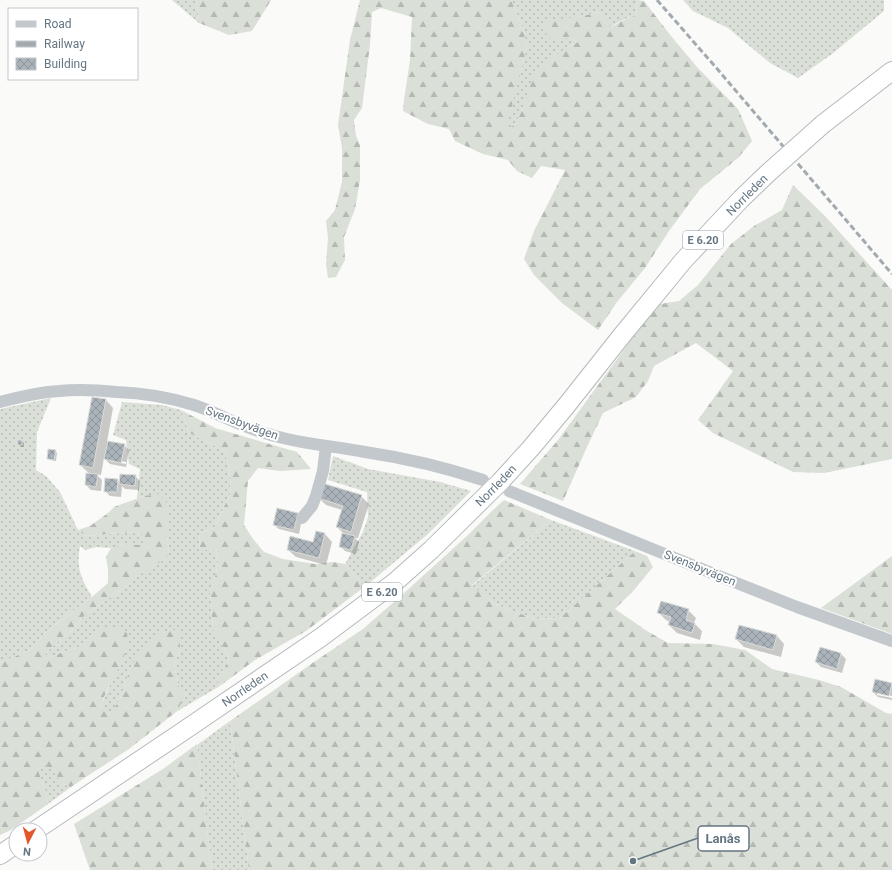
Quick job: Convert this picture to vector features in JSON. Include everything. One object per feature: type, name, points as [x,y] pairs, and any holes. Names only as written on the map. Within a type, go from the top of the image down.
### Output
[{"type":"highway","name":"Norrleden","points":[[48,822],[320,638],[395,582],[431,550],[500,482],[531,448],[665,282],[742,199],[768,173],[823,124],[892,71]]},
{"type":"street","name":"Svensbyvägen","points":[[0,402],[25,396],[58,391],[102,390],[150,394],[172,398],[191,404],[264,433],[298,442],[364,451],[401,458],[450,469],[483,480]]},
{"type":"street","points":[[302,518],[312,506],[316,496],[323,471],[326,446]]},
{"type":"street","name":"Svensbyvägen","points":[[509,491],[790,604],[892,641]]},
{"type":"green space","points":[[172,0],[197,0],[199,23]]},
{"type":"green space","points":[[197,0],[271,0],[252,31],[229,35],[199,23]]},
{"type":"green space","points":[[360,0],[511,0],[523,28],[527,47],[506,130],[516,124],[525,102],[533,75],[545,62],[578,42],[568,37],[560,41],[550,39],[544,27],[551,20],[578,17],[600,12],[611,27],[630,17],[636,16],[637,0],[644,1],[697,67],[738,109],[752,141],[738,158],[700,189],[669,231],[645,268],[617,302],[598,330],[562,303],[534,275],[524,259],[534,231],[565,170],[541,166],[532,178],[517,171],[508,160],[483,154],[455,141],[449,129],[428,124],[403,111],[410,60],[412,17],[381,8],[372,12],[370,45],[362,108],[354,120],[356,136],[360,145],[360,180],[355,209],[344,237],[345,260],[336,277],[328,278],[326,264],[328,238],[326,221],[335,210],[342,182],[342,148],[338,125],[350,40]]},
{"type":"green space","points":[[511,0],[637,0],[636,16],[629,17],[610,27],[600,12],[578,17],[560,41],[568,37],[578,42],[568,47],[525,102],[516,124],[505,131],[527,47],[523,28]]},
{"type":"green space","points":[[683,0],[884,0],[884,11],[832,54],[798,78],[770,63],[728,28],[693,11]]},
{"type":"green space","points":[[793,185],[825,216],[892,290],[892,459],[824,473],[793,472],[713,433],[698,420],[733,371],[696,343],[654,366],[648,381],[636,397],[603,413],[563,501],[520,484],[558,440],[633,337],[660,304],[679,301],[698,285],[731,244],[754,226],[782,210]]},
{"type":"green space","points":[[51,398],[37,432],[36,470],[46,476],[60,492],[78,530],[86,536],[132,532],[142,534],[144,546],[123,545],[111,548],[96,547],[85,550],[80,546],[80,573],[92,597],[45,633],[30,650],[0,663],[0,409]]},
{"type":"green space","points":[[122,402],[162,405],[181,410],[189,433],[225,451],[229,468],[231,492],[214,528],[200,533],[199,550],[209,549],[217,551],[218,562],[210,591],[213,629],[229,660],[217,679],[220,686],[176,712],[187,694],[179,687],[174,665],[180,649],[179,630],[164,632],[130,668],[121,696],[113,712],[107,713],[101,706],[126,651],[93,634],[77,648],[41,659],[54,645],[71,631],[85,615],[125,587],[140,574],[167,558],[169,551],[167,521],[144,496],[137,498],[140,469],[129,464],[126,440],[113,435]]},
{"type":"green space","points":[[181,410],[215,428],[297,452],[311,469],[280,471],[258,468],[248,481],[244,525],[264,552],[283,559],[315,564],[333,562],[345,564],[355,576],[367,585],[306,631],[255,660],[220,686],[217,679],[229,660],[213,629],[210,591],[218,562],[217,551],[209,549],[199,551],[200,533],[214,528],[231,492],[229,468],[225,451],[189,433]]},
{"type":"green space","points":[[333,456],[368,469],[440,482],[471,491],[428,534],[367,585],[355,576],[345,564],[363,532],[368,517],[367,492],[328,480]]},
{"type":"green space","points":[[159,494],[167,503],[167,535],[169,551],[167,558],[140,574],[125,587],[85,615],[71,631],[54,645],[41,659],[77,648],[93,634],[104,628],[115,627],[127,633],[124,655],[101,706],[108,713],[113,711],[121,696],[130,668],[141,650],[164,632],[180,629],[180,649],[174,665],[179,687],[187,694],[176,712],[129,749],[71,787],[63,784],[53,771],[44,764],[39,773],[46,792],[48,804],[22,822],[8,822],[8,831],[0,835],[0,663],[30,650],[45,633],[108,583],[106,557],[111,548],[123,545],[143,545],[142,534],[132,532],[86,536],[78,530],[90,526],[114,507],[144,496]]},
{"type":"green space","points":[[504,500],[551,520],[472,585],[495,604],[534,619],[560,618],[635,551],[647,556],[653,567],[634,590],[615,609],[647,631],[668,643],[713,644],[745,650],[772,669],[819,680],[841,687],[886,713],[892,714],[892,870],[249,870],[230,721],[363,629],[468,535]]},
{"type":"green space","points":[[551,520],[635,551],[560,618],[534,619],[495,604],[472,586]]},
{"type":"green space","points":[[892,556],[892,634],[821,608]]},
{"type":"green space","points":[[230,721],[249,870],[212,870],[197,745]]},
{"type":"green space","points":[[197,744],[212,870],[90,870],[74,824],[163,769]]},
{"type":"green space","points":[[44,763],[53,771],[63,784],[71,787],[48,804],[46,792],[39,773]]},
{"type":"building","points":[[92,397],[106,399],[93,468],[79,465]]},
{"type":"building","points":[[17,440],[22,440],[22,445],[18,445]]},
{"type":"building","points":[[108,441],[125,444],[121,463],[104,459]]},
{"type":"building","points":[[48,449],[56,450],[54,460],[47,459]]},
{"type":"building","points":[[86,473],[98,474],[96,487],[85,485]]},
{"type":"building","points":[[120,474],[136,475],[135,486],[119,484]]},
{"type":"building","points":[[105,478],[118,479],[117,492],[104,492]]},
{"type":"building","points":[[322,483],[362,495],[351,532],[336,527],[343,506],[318,498]]},
{"type":"building","points":[[277,508],[298,513],[294,530],[273,525]]},
{"type":"building","points":[[316,531],[325,533],[319,558],[287,550],[290,536],[313,542]]},
{"type":"building","points":[[342,533],[355,536],[351,550],[339,547]]},
{"type":"building","points":[[661,601],[689,609],[686,620],[695,623],[692,633],[668,625],[671,617],[657,613]]},
{"type":"building","points":[[739,625],[777,635],[773,650],[735,639]]},
{"type":"building","points":[[820,647],[841,653],[837,669],[815,662]]},
{"type":"building","points":[[875,679],[892,683],[889,696],[872,692]]},
{"type":"railway","points":[[657,0],[892,274]]},
{"type":"place","name":"Lanås","points":[[633,861]]}]
